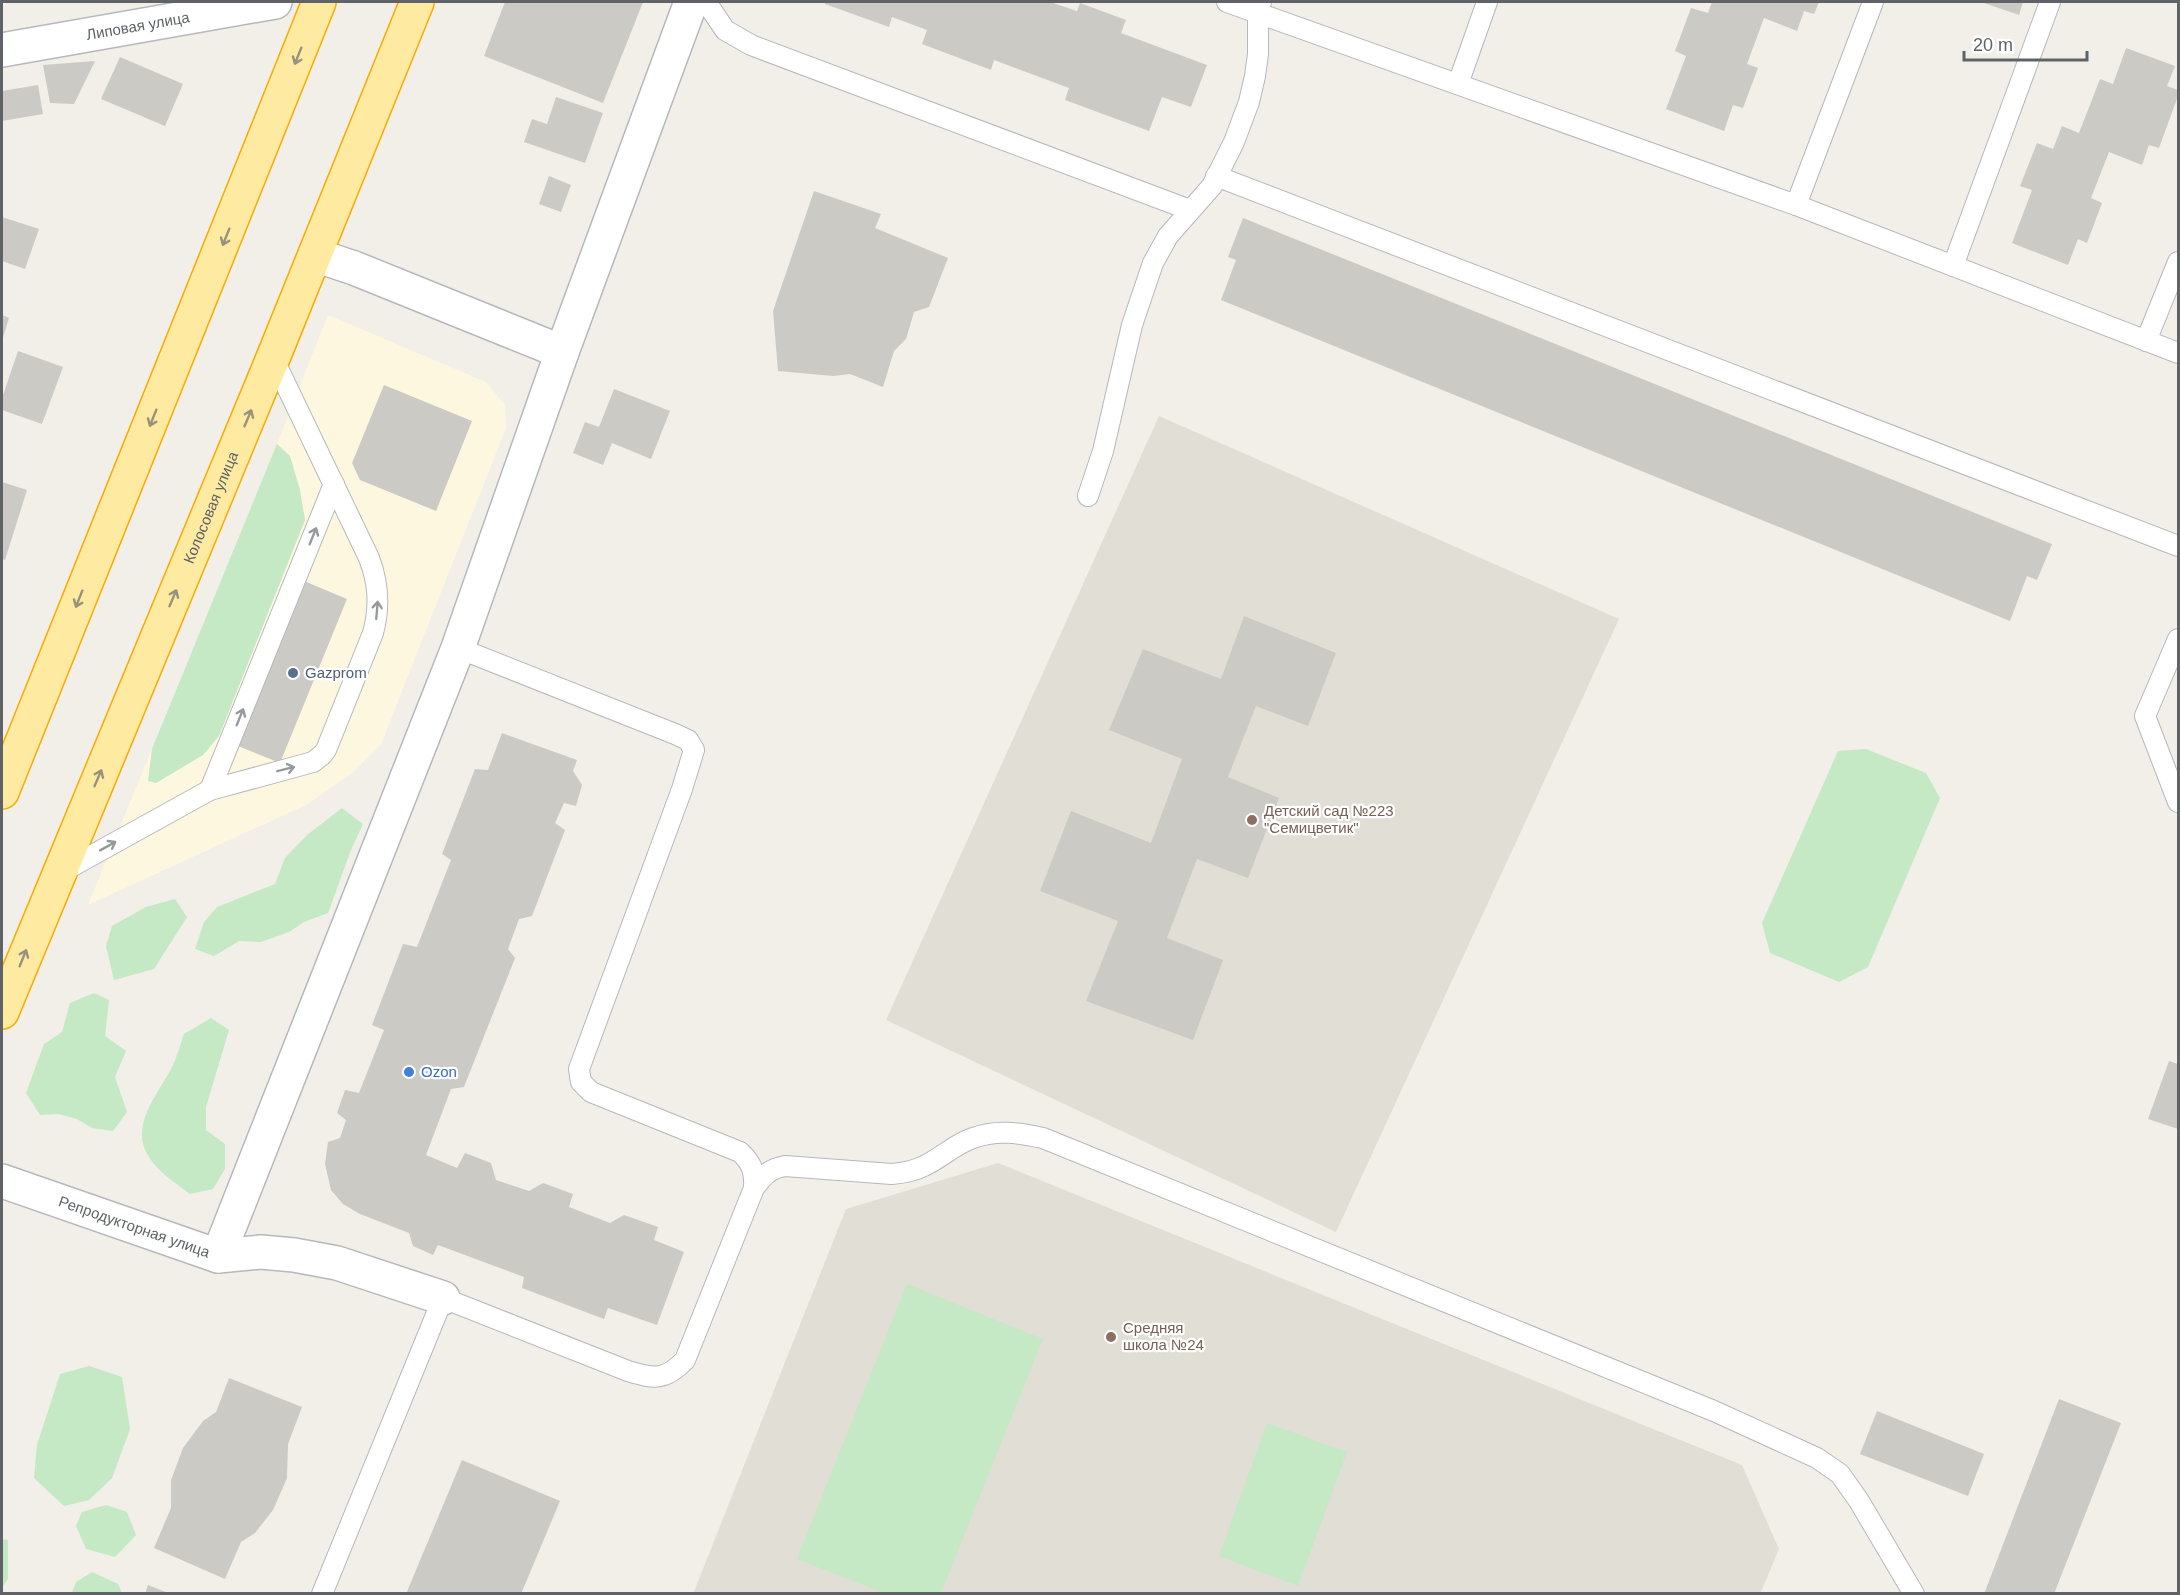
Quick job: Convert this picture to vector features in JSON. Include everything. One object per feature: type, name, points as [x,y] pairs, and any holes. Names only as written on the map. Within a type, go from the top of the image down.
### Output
[{"type":"highway","points":[[2,792],[320,2]]},
{"type":"highway","name":"Колосовая улица","points":[[2,1012],[57,874],[273,358],[417,2]]},
{"type":"street","points":[[218,1256],[458,648],[562,352],[691,2]]},
{"type":"street","name":"Липовая улица","points":[[2,50],[258,3]]},
{"type":"street","points":[[315,255],[354,268],[562,352]]},
{"type":"street","name":"Репродукторная улица","points":[[2,1181],[218,1256],[261,1252],[337,1263],[443,1298]]},
{"type":"lane","points":[[706,2],[725,30],[751,45],[1190,210]]},
{"type":"lane","points":[[1227,2],[1259,7],[1458,84],[1796,205],[2178,353]]},
{"type":"lane","points":[[1458,84],[1487,2]]},
{"type":"lane","points":[[1796,205],[1873,2]]},
{"type":"lane","points":[[1953,267],[2050,2]]},
{"type":"lane","points":[[1088,496],[1102,451],[1132,325],[1153,264],[1168,236],[1212,186],[1234,142],[1255,76],[1259,7]]},
{"type":"lane","points":[[1216,176],[2178,546]]},
{"type":"lane","points":[[2146,341],[2178,262]]},
{"type":"lane","points":[[57,874],[210,790],[313,762],[326,750],[373,633],[378,605],[375,573],[273,358]]},
{"type":"lane","points":[[210,790],[334,484]]},
{"type":"lane","points":[[2178,639],[2145,716],[2178,802]]},
{"type":"lane","points":[[458,648],[664,729],[688,740],[694,750],[689,770],[579,1069],[581,1082],[591,1092],[740,1152],[752,1167],[754,1188]]},
{"type":"lane","points":[[322,1593],[443,1298],[628,1371],[651,1378],[665,1376],[676,1370],[685,1360],[754,1188],[765,1174],[774,1168],[785,1166],[892,1174],[909,1172],[923,1167],[971,1138],[1000,1132],[1043,1138],[1714,1412],[1817,1458],[1840,1474],[1853,1492],[1914,1593]]},
{"type":"shaded area","points":[[328,315],[486,382],[505,405],[506,428],[381,744],[352,773],[308,804],[88,905],[152,749],[148,781],[156,783],[203,755],[219,736],[305,520],[290,456],[277,444]]},
{"type":"shaded area","name":"Детский сад №223 \"Семицветик\"","points":[[1159,416],[1619,619],[1336,1232],[886,1020]]},
{"type":"shaded area","name":"Средняя школа №24","points":[[998,1163],[1742,1465],[1779,1549],[1760,1594],[693,1594],[846,1209]]},
{"type":"green space","points":[[277,444],[290,456],[300,490],[305,520],[219,736],[203,755],[156,783],[148,781],[152,749]]},
{"type":"green space","points":[[1866,749],[1926,773],[1940,798],[1868,967],[1839,982],[1770,953],[1762,923],[1838,751]]},
{"type":"green space","points":[[342,808],[363,824],[328,913],[304,922],[289,932],[261,942],[239,941],[214,956],[195,949],[204,922],[217,907],[275,884],[285,858],[307,835]]},
{"type":"green space","points":[[175,899],[187,917],[154,969],[114,980],[106,946],[112,926],[146,907]]},
{"type":"green space","points":[[94,993],[109,1000],[105,1036],[126,1051],[115,1077],[127,1112],[113,1131],[92,1128],[77,1119],[58,1114],[40,1115],[26,1093],[44,1044],[62,1032],[70,1003]]},
{"type":"green space","points":[[211,1018],[229,1030],[206,1107],[206,1130],[225,1144],[225,1169],[213,1189],[190,1194],[157,1168],[149,1157],[142,1134],[143,1123],[173,1065],[184,1034]]},
{"type":"green space","points":[[907,1284],[1043,1339],[941,1593],[884,1593],[797,1559]]},
{"type":"green space","points":[[89,1366],[122,1377],[130,1429],[112,1478],[89,1500],[64,1506],[34,1478],[37,1445],[60,1374]]},
{"type":"green space","points":[[1267,1423],[1347,1452],[1298,1586],[1219,1556]]},
{"type":"green space","points":[[106,1505],[127,1512],[136,1535],[115,1557],[86,1549],[76,1526],[82,1512]]},
{"type":"green space","points":[[2,1539],[8,1540],[8,1579],[2,1588]]},
{"type":"green space","points":[[92,1572],[118,1584],[122,1593],[72,1593],[76,1582]]},
{"type":"building","points":[[505,2],[643,2],[603,103],[484,56]]},
{"type":"building","points":[[825,2],[1050,2],[1077,11],[1080,3],[1126,20],[1121,33],[1207,65],[1191,107],[1162,97],[1149,131],[1065,100],[1069,88],[994,60],[991,70],[922,44],[927,30],[892,17],[889,27],[825,4]]},
{"type":"building","points":[[1712,2],[1819,2],[1814,14],[1804,11],[1797,31],[1764,18],[1747,64],[1758,68],[1743,108],[1733,105],[1724,131],[1666,109],[1686,56],[1675,51],[1691,8],[1708,13]]},
{"type":"building","points":[[1981,2],[2023,2],[2019,15]]},
{"type":"building","points":[[2126,48],[2175,66],[2167,86],[2178,90],[2178,96],[2159,148],[2149,145],[2142,165],[2109,152],[2091,198],[2102,203],[2087,243],[2078,239],[2068,265],[2012,243],[2032,190],[2020,186],[2037,143],[2053,149],[2062,126],[2079,133],[2100,79],[2113,84]]},
{"type":"building","points":[[120,57],[183,84],[165,126],[101,99]]},
{"type":"building","points":[[95,61],[74,104],[50,103],[43,65]]},
{"type":"building","points":[[38,85],[43,114],[2,121],[2,91]]},
{"type":"building","points":[[556,97],[603,113],[585,163],[524,142],[532,119],[547,124]]},
{"type":"building","points":[[549,176],[571,185],[561,212],[539,204]]},
{"type":"building","points":[[814,191],[881,214],[875,228],[948,258],[929,307],[914,312],[906,339],[894,351],[883,387],[850,374],[833,376],[778,371],[773,311]]},
{"type":"building","points":[[2,217],[39,229],[25,269],[2,261]]},
{"type":"building","points":[[1243,218],[2052,544],[2037,580],[2027,576],[2010,621],[1221,300],[1236,260],[1228,257]]},
{"type":"building","points":[[2,315],[9,318],[2,341]]},
{"type":"building","points":[[18,351],[63,367],[42,424],[2,410],[2,398]]},
{"type":"building","points":[[384,385],[472,421],[436,511],[360,480],[352,463]]},
{"type":"building","points":[[614,389],[670,411],[651,459],[612,443],[603,465],[573,453],[585,422],[599,427]]},
{"type":"building","points":[[2,482],[27,490],[5,560],[2,559]]},
{"type":"building","points":[[304,581],[347,599],[280,763],[238,746]]},
{"type":"building","points":[[1244,616],[1336,653],[1308,726],[1256,706],[1228,777],[1279,798],[1248,878],[1197,859],[1167,938],[1223,960],[1193,1040],[1086,1001],[1118,921],[1040,891],[1071,811],[1151,843],[1182,759],[1109,730],[1143,649],[1221,679]]},
{"type":"building","points":[[502,733],[577,760],[573,771],[582,785],[576,806],[564,803],[555,823],[565,830],[532,916],[519,919],[508,949],[515,958],[464,1087],[451,1089],[426,1155],[457,1168],[465,1153],[491,1163],[496,1180],[529,1191],[543,1183],[573,1194],[569,1207],[610,1223],[624,1215],[658,1227],[654,1240],[684,1252],[657,1325],[608,1308],[604,1319],[522,1288],[524,1277],[438,1245],[433,1255],[413,1246],[409,1233],[360,1214],[343,1204],[331,1190],[325,1164],[328,1142],[340,1138],[346,1120],[337,1113],[345,1090],[359,1093],[384,1030],[372,1025],[403,944],[417,947],[451,860],[442,854],[475,769],[488,770]]},
{"type":"building","points":[[2169,1061],[2178,1064],[2178,1129],[2148,1119]]},
{"type":"building","points":[[229,1378],[302,1407],[288,1444],[287,1478],[273,1510],[255,1533],[241,1542],[225,1579],[154,1548],[171,1508],[171,1480],[183,1448],[203,1421],[216,1412]]},
{"type":"building","points":[[2059,1399],[2121,1423],[2054,1594],[1984,1594]]},
{"type":"building","points":[[1877,1411],[1984,1454],[1968,1496],[1860,1454]]},
{"type":"building","points":[[462,1460],[560,1501],[521,1594],[406,1594]]},
{"type":"building","points":[[148,1585],[168,1593],[168,1594],[145,1594]]},
{"type":"place","name":"Gazprom","points":[[293,673]]},
{"type":"place","name":"Детский сад №223 \"Семицветик\"","points":[[1252,820]]},
{"type":"place","name":"Ozon","points":[[409,1072]]},
{"type":"place","name":"Средняя школа №24","points":[[1111,1337]]}]
